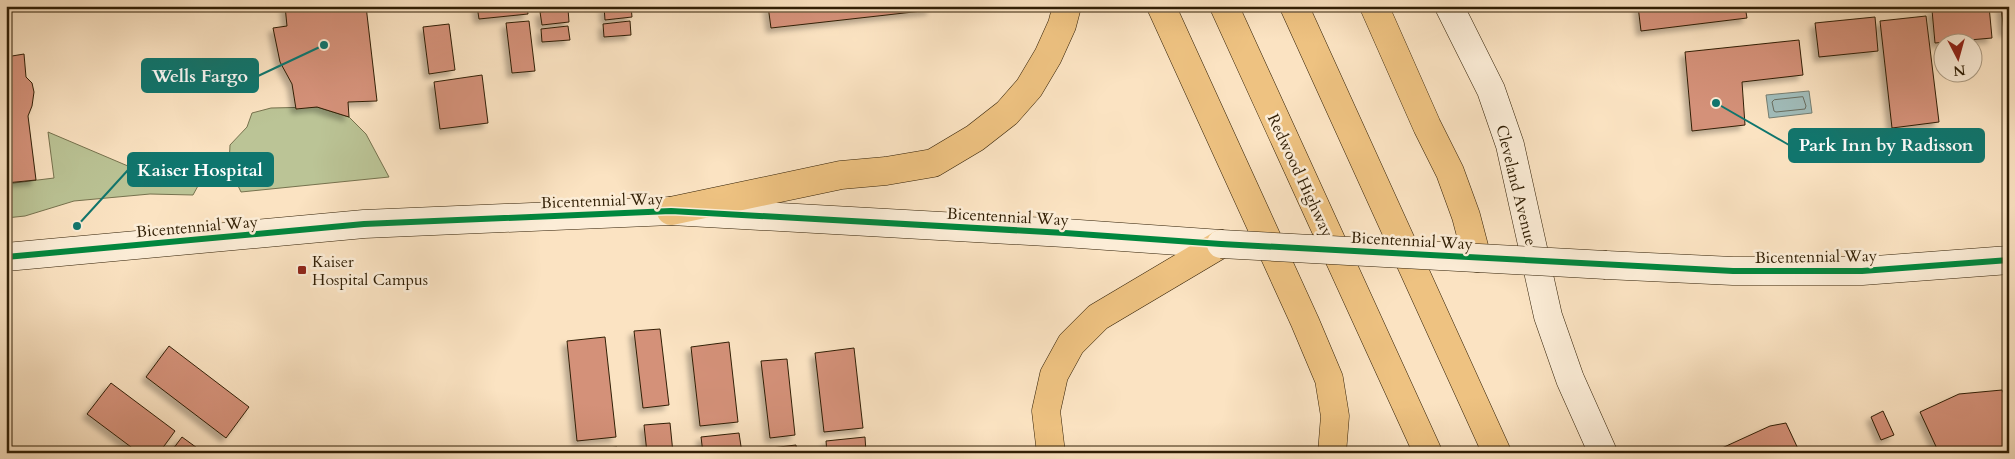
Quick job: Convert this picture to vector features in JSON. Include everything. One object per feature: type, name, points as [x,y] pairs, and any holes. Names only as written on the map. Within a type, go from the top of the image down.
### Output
[{"type":"highway","points":[[671,211],[841,175],[886,171],[933,163],[975,138],[1007,113],[1029,88],[1048,56],[1062,25],[1067,6]]},
{"type":"highway","points":[[1161,6],[1305,322],[1329,379],[1335,416],[1332,453]]},
{"type":"highway","name":"Redwood Highway","points":[[1224,6],[1428,453]]},
{"type":"highway","points":[[1294,6],[1497,453]]},
{"type":"highway","points":[[1374,6],[1427,126],[1450,172],[1466,216],[1477,258]]},
{"type":"highway","points":[[1050,453],[1046,412],[1054,376],[1071,344],[1098,317],[1221,244]]},
{"type":"main road","name":"Cleveland Avenue","points":[[1449,6],[1491,90],[1510,145],[1548,316],[1570,379],[1603,453]]},
{"type":"main road","name":"Bicentennial Way","points":[[6,258],[364,224],[671,211],[1066,233],[1221,244],[1733,271],[1862,271],[2009,260]]},
{"type":"green space","points":[[317,107],[349,117],[366,134],[389,177],[241,192],[229,167],[230,145],[247,127],[252,113],[271,108]]},
{"type":"green space","points":[[48,132],[142,172],[169,167],[197,169],[199,184],[193,195],[150,194],[74,201],[25,216],[6,218],[6,184],[54,178]]},
{"type":"water","points":[[1809,91],[1812,113],[1769,118],[1766,95]]},
{"type":"building","points":[[285,6],[366,6],[377,101],[348,102],[349,117],[317,107],[296,109],[292,84],[280,62],[273,28],[287,26]]},
{"type":"building","points":[[477,6],[527,6],[528,14],[479,19]]},
{"type":"building","points":[[631,6],[632,17],[605,20],[604,7]]},
{"type":"building","points":[[768,6],[931,6],[931,10],[771,28]]},
{"type":"building","points":[[1638,6],[1745,6],[1747,18],[1641,31]]},
{"type":"building","points":[[1989,6],[1992,38],[1982,39],[1982,32],[1934,32],[1932,10]]},
{"type":"building","points":[[2001,6],[2009,6],[2009,32],[2004,32]]},
{"type":"building","points":[[568,9],[569,22],[542,25],[540,12]]},
{"type":"building","points":[[1926,16],[1932,65],[1932,82],[1934,82],[1939,122],[1892,128],[1880,21]]},
{"type":"building","points":[[1875,17],[1878,51],[1819,57],[1815,23]]},
{"type":"building","points":[[529,21],[535,71],[512,73],[506,23]]},
{"type":"building","points":[[630,21],[631,35],[604,37],[603,24]]},
{"type":"building","points":[[449,24],[455,70],[429,74],[423,27]]},
{"type":"building","points":[[568,26],[570,40],[542,42],[541,29]]},
{"type":"building","points":[[1799,40],[1803,75],[1742,82],[1745,125],[1692,131],[1685,52]]},
{"type":"building","points":[[24,54],[26,77],[32,83],[34,92],[28,116],[36,180],[6,183],[6,57]]},
{"type":"building","points":[[482,75],[488,123],[440,129],[434,82]]},
{"type":"building","points":[[660,329],[669,405],[643,408],[634,331]]},
{"type":"building","points":[[605,337],[616,437],[577,441],[567,341]]},
{"type":"building","points":[[729,342],[738,422],[700,426],[691,347]]},
{"type":"building","points":[[169,346],[249,407],[226,438],[146,377]]},
{"type":"building","points":[[854,348],[863,428],[824,432],[815,353]]},
{"type":"building","points":[[787,359],[795,435],[770,438],[761,361]]},
{"type":"building","points":[[111,383],[175,431],[159,453],[139,453],[87,414]]},
{"type":"building","points":[[2002,390],[2009,404],[2009,453],[1939,453],[1920,412],[1959,394]]},
{"type":"building","points":[[1883,411],[1894,435],[1881,440],[1871,417]]},
{"type":"building","points":[[670,423],[673,453],[647,453],[644,425]]},
{"type":"building","points":[[1786,423],[1800,453],[1711,453],[1770,426]]},
{"type":"building","points":[[739,433],[742,453],[703,453],[701,437]]},
{"type":"building","points":[[182,437],[204,453],[170,453]]},
{"type":"building","points":[[865,437],[866,453],[827,453],[826,441]]},
{"type":"building","points":[[796,445],[797,453],[771,453],[771,448]]},
{"type":"building","points":[[617,447],[618,453],[579,453],[579,451]]},
{"type":"cycle path","points":[[6,257],[364,224],[671,211],[1065,233],[1221,244],[1733,271],[1862,271],[2009,260]]},
{"type":"place","name":"Wells Fargo","points":[[324,45]]},
{"type":"place","name":"Park Inn by Radisson","points":[[1716,103]]},
{"type":"place","name":"Kaiser Hospital","points":[[77,226]]},
{"type":"place","name":"Kaiser Hospital Campus","points":[[302,270]]}]
